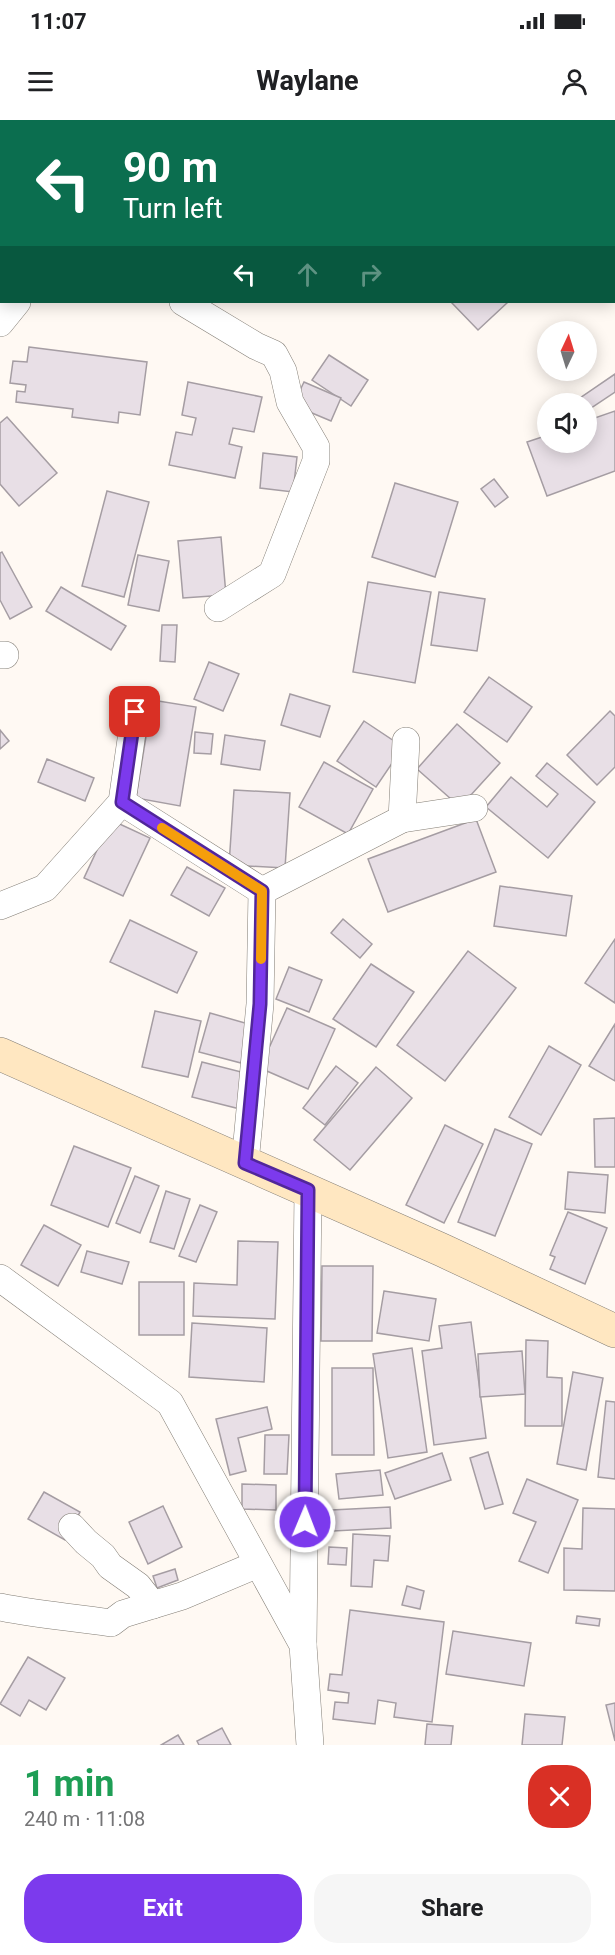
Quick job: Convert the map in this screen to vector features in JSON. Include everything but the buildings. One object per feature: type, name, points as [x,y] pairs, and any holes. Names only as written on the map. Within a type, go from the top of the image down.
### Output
[{"type":"main road","points":[[0,1054],[442,1250],[615,1331]]},
{"type":"street","points":[[0,323],[16,303]]},
{"type":"street","points":[[185,303],[256,346],[274,354],[283,371],[290,402],[316,447],[316,461],[272,574],[218,608]]},
{"type":"street","points":[[0,906],[45,888],[122,802],[135,712]]},
{"type":"street","points":[[402,819],[406,741]]},
{"type":"street","points":[[122,802],[262,891]]},
{"type":"street","points":[[262,891],[402,819],[474,808]]},
{"type":"street","points":[[245,1163],[260,1004],[262,891]]},
{"type":"street","points":[[290,1745],[308,1735],[303,1646],[308,1190]]},
{"type":"street","points":[[0,1278],[170,1403],[303,1646]]},
{"type":"street","points":[[72,1527],[110,1566],[138,1586],[153,1605]]},
{"type":"street","points":[[0,1607],[30,1614],[75,1617],[111,1623],[123,1614],[182,1596],[258,1564]]},
{"type":"slow traffic","points":[[162,828],[262,891],[261,959]]},
{"type":"route","points":[[135,712],[122,802],[262,891],[260,1004],[245,1163],[308,1190],[305,1522]]}]
